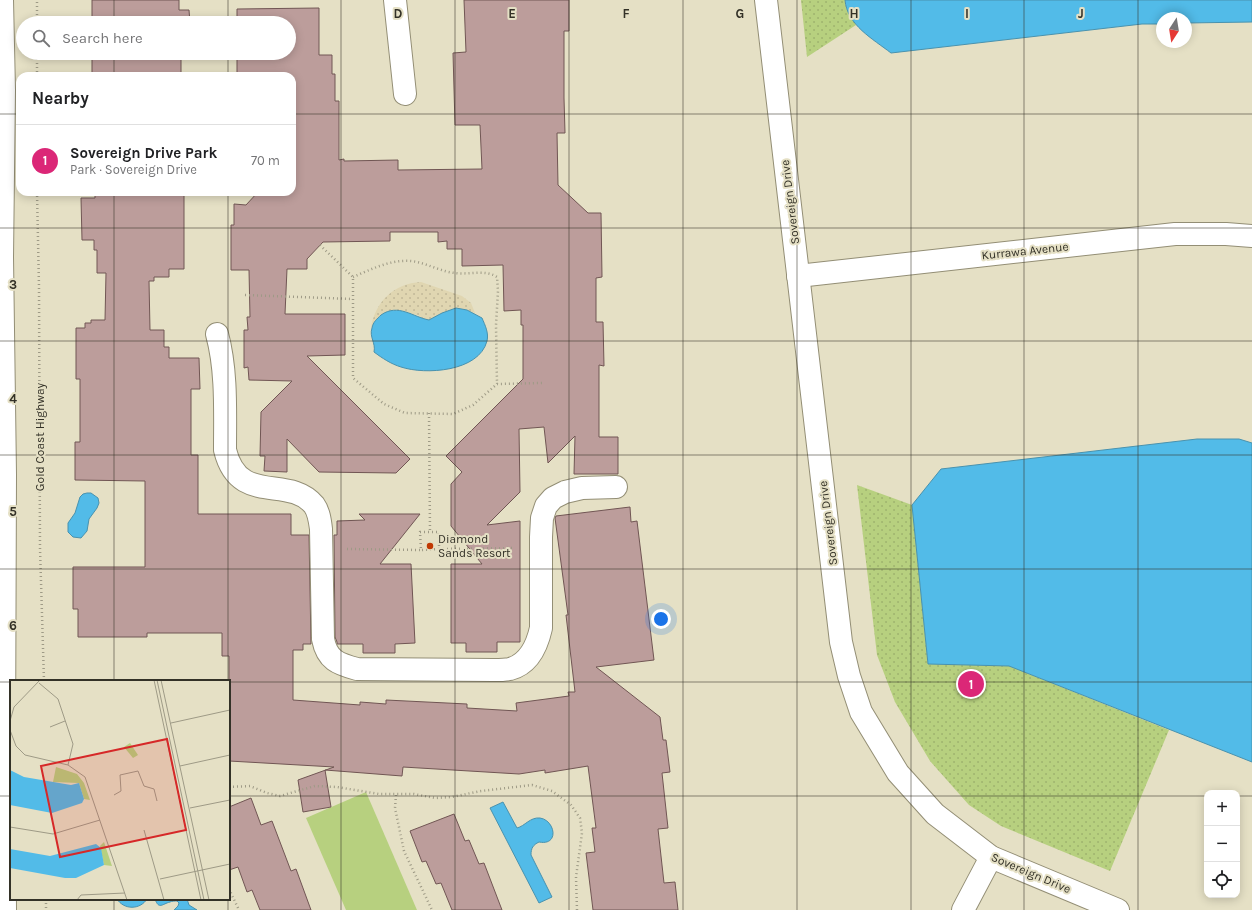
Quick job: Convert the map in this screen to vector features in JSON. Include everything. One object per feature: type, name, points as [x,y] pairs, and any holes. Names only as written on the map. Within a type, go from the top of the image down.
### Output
[{"type":"main road","points":[[2,0],[4,90],[2,257],[6,475],[4,742],[5,910]]},
{"type":"main road","points":[[395,0],[405,94]]},
{"type":"main road","name":"Sovereign Drive","points":[[766,0],[842,642],[849,676],[861,712],[898,773],[935,814],[991,857],[1118,910]]},
{"type":"main road","name":"Kurrawa Avenue","points":[[798,276],[1175,234],[1226,234],[1252,236]]},
{"type":"main road","points":[[217,334],[224,368],[225,450],[228,463],[236,474],[245,482],[263,488],[292,492],[304,497],[314,506],[319,516],[321,529],[323,639],[325,650],[331,658],[342,665],[358,669],[494,670],[510,669],[523,663],[532,654],[539,639],[541,628],[542,518],[546,506],[553,498],[565,492],[582,488],[616,487]]},
{"type":"main road","points":[[963,910],[991,857]]},
{"type":"path","points":[[37,0],[37,16]]},
{"type":"path","points":[[37,60],[37,72]]},
{"type":"path","name":"Gold Coast Highway","points":[[37,196],[40,548],[44,680]]},
{"type":"path","points":[[320,245],[353,277],[354,378],[384,404],[405,413],[453,414],[473,405],[497,384],[542,383]]},
{"type":"path","points":[[353,277],[378,266],[399,262],[415,262],[454,273],[492,273],[497,277],[498,291],[496,325],[497,384]]},
{"type":"path","points":[[245,294],[353,300]]},
{"type":"path","points":[[429,413],[430,532]]},
{"type":"path","points":[[421,550],[420,532],[439,532],[439,549]]},
{"type":"path","points":[[322,549],[421,550],[541,548]]},
{"type":"path","points":[[230,787],[250,786],[266,793],[280,796],[316,786],[337,787],[379,794],[414,794],[435,798],[452,797],[481,791],[532,785],[552,791],[571,805],[580,818],[582,833],[576,877],[577,910]]},
{"type":"path","points":[[396,794],[395,808],[404,851],[432,910]]},
{"type":"path","points":[[230,890],[239,910]]},
{"type":"green space","points":[[801,0],[845,0],[846,8],[856,25],[807,57]]},
{"type":"green space","points":[[857,485],[912,505],[928,664],[1009,666],[1169,730],[1110,871],[1001,826],[969,805],[930,761],[895,702],[877,655]]},
{"type":"green space","points":[[366,792],[417,910],[346,910],[306,818]]},
{"type":"sand","points":[[421,282],[462,296],[471,303],[475,313],[456,308],[429,320],[423,319],[418,315],[394,311],[374,322],[371,328],[373,319],[381,302],[387,296],[402,286]]},
{"type":"water","points":[[845,0],[1252,0],[1252,22],[1192,23],[1192,12],[1156,12],[1156,24],[1142,24],[891,53],[862,31],[850,17]]},
{"type":"water","points":[[456,308],[467,310],[482,318],[487,335],[487,341],[482,351],[474,359],[463,365],[450,369],[423,371],[397,366],[374,352],[371,331],[374,322],[381,315],[393,310],[405,312],[429,320]]},
{"type":"water","points":[[1197,439],[1239,439],[1252,443],[1252,762],[1009,666],[928,664],[912,505],[941,469]]},
{"type":"water","points":[[87,493],[91,493],[98,498],[99,503],[89,519],[87,531],[81,538],[73,537],[68,532],[68,523],[75,513],[80,497]]},
{"type":"water","points":[[503,802],[517,828],[530,820],[540,818],[549,823],[552,828],[553,832],[550,840],[546,842],[539,842],[531,850],[531,855],[552,897],[539,903],[490,808]]},
{"type":"water","points":[[118,900],[146,900],[144,903],[136,907],[128,907],[120,903]]},
{"type":"water","points":[[155,900],[187,900],[189,905],[197,910],[174,910],[179,903],[177,901],[171,901],[163,905],[159,905]]},
{"type":"building","points":[[92,0],[179,0],[179,10],[189,10],[189,16],[92,16]]},
{"type":"building","points":[[464,0],[569,0],[569,31],[564,31],[565,133],[557,133],[558,185],[588,213],[601,213],[602,277],[596,278],[596,322],[603,322],[604,366],[599,365],[599,437],[618,437],[618,474],[574,474],[575,436],[548,463],[544,427],[519,429],[520,492],[487,525],[520,521],[520,642],[497,642],[497,652],[466,652],[466,643],[451,643],[451,564],[482,564],[451,526],[451,484],[462,472],[446,456],[523,379],[523,325],[521,325],[521,310],[504,311],[503,265],[462,266],[462,249],[447,249],[447,241],[438,242],[438,232],[390,232],[390,241],[323,242],[307,259],[307,269],[287,269],[285,314],[345,314],[345,355],[307,356],[410,459],[396,473],[319,472],[287,439],[287,472],[264,471],[265,456],[260,456],[261,412],[292,381],[249,380],[248,367],[244,368],[244,330],[248,330],[247,317],[250,317],[249,270],[231,270],[231,225],[234,225],[234,204],[246,205],[254,196],[296,196],[296,72],[237,72],[237,60],[296,60],[296,16],[237,16],[237,9],[319,8],[319,55],[332,55],[332,74],[335,74],[335,101],[339,101],[339,160],[344,159],[344,161],[398,160],[398,170],[482,169],[480,125],[455,125],[453,53],[466,52]]},
{"type":"building","points":[[92,60],[181,60],[181,72],[92,72]]},
{"type":"building","points":[[95,196],[184,196],[184,269],[169,269],[169,277],[154,277],[154,281],[149,281],[150,330],[164,330],[164,347],[169,347],[169,358],[199,358],[200,389],[191,389],[191,455],[198,455],[198,514],[291,514],[291,535],[309,535],[311,644],[303,644],[303,650],[293,650],[293,700],[360,705],[360,702],[386,704],[386,700],[467,704],[467,708],[517,711],[516,703],[569,696],[568,692],[575,692],[566,615],[568,615],[555,518],[556,516],[630,507],[631,522],[637,521],[654,660],[596,667],[660,717],[663,740],[666,740],[670,772],[662,773],[668,828],[658,829],[664,883],[675,882],[678,910],[593,910],[586,853],[595,852],[592,828],[596,828],[588,766],[545,773],[545,770],[519,774],[403,767],[402,776],[326,770],[334,767],[230,761],[229,656],[222,656],[222,633],[147,633],[147,637],[78,637],[78,609],[73,609],[73,567],[145,567],[145,481],[75,480],[75,442],[80,442],[80,379],[76,379],[76,328],[85,328],[85,323],[91,323],[91,320],[105,320],[106,273],[97,273],[97,250],[94,250],[94,240],[82,240],[81,198],[95,198]]},
{"type":"building","points":[[359,514],[420,514],[380,564],[411,564],[415,643],[395,644],[395,653],[363,653],[363,644],[337,644],[335,637],[334,535],[337,535],[337,521],[365,520]]},
{"type":"building","points":[[325,770],[331,807],[303,812],[298,780]]},
{"type":"building","points":[[251,798],[261,825],[272,821],[291,871],[296,869],[311,910],[260,910],[252,890],[247,892],[238,867],[230,870],[230,807]]},
{"type":"building","points":[[454,814],[465,841],[469,840],[479,864],[484,863],[502,910],[452,910],[441,883],[436,884],[426,861],[422,862],[410,831]]},
{"type":"place","name":"Diamond Sands Resort","points":[[430,546]]},
{"type":"place","name":"Sovereign Drive Park","points":[[971,684]]}]
